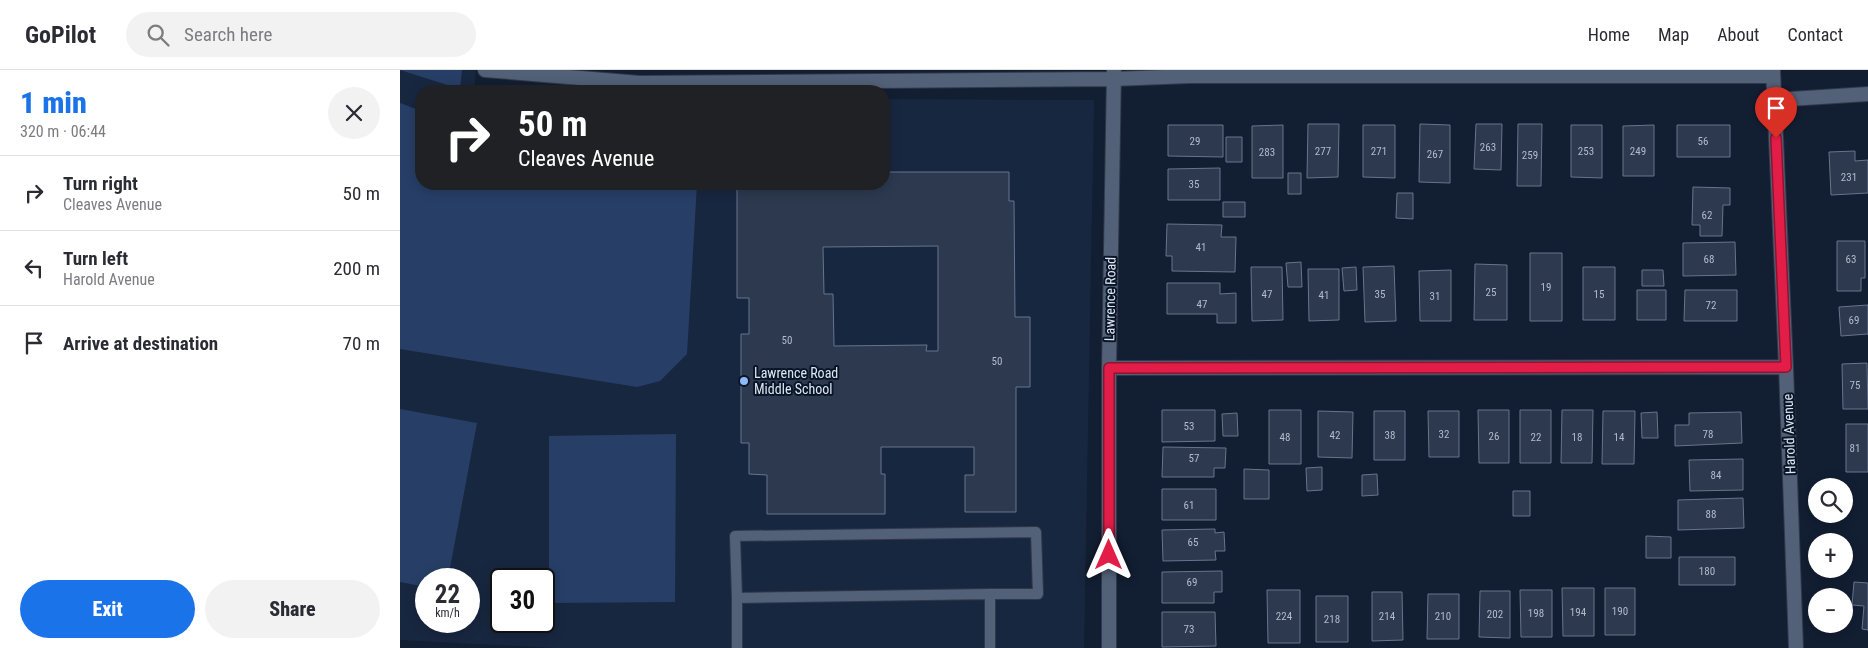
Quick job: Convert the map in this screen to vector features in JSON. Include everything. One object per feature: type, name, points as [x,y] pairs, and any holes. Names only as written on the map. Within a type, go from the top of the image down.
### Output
[{"type":"street","points":[[485,70],[640,82],[1114,75],[1773,73]]},
{"type":"street","name":"Harold Avenue","points":[[1773,73],[1796,648]]},
{"type":"street","name":"Lawrence Road","points":[[1109,648],[1109,368],[1114,75]]},
{"type":"street","points":[[1774,100],[1868,94]]},
{"type":"street","points":[[1109,368],[1786,367]]},
{"type":"lane","points":[[737,598],[1038,594],[1036,532],[735,536],[737,648]]},
{"type":"lane","points":[[990,594],[990,648]]},
{"type":"shaded area","name":"Lawrence Road Middle School","points":[[400,70],[476,70],[475,85],[415,85],[415,190],[890,190],[890,99],[1094,100],[1084,648],[555,648],[400,640]]},
{"type":"shaded area","points":[[400,70],[462,70],[460,85],[447,85]]},
{"type":"shaded area","points":[[400,103],[415,109],[415,190],[697,190],[687,354],[660,381],[637,387],[400,349]]},
{"type":"shaded area","points":[[400,409],[477,423],[450,568],[415,568],[415,585],[400,582]]},
{"type":"shaded area","points":[[676,434],[675,602],[555,603],[555,568],[549,568],[549,436]]},
{"type":"building","points":[[1308,124],[1339,124],[1338,177],[1307,178]]},
{"type":"building","points":[[1420,124],[1450,125],[1450,183],[1419,182]]},
{"type":"building","points":[[1476,124],[1502,124],[1501,170],[1474,169]]},
{"type":"building","points":[[1518,124],[1542,124],[1541,186],[1517,186]]},
{"type":"building","points":[[1168,125],[1223,125],[1223,157],[1168,156]]},
{"type":"building","points":[[1283,125],[1283,178],[1252,178],[1252,126]]},
{"type":"building","points":[[1363,125],[1395,125],[1395,178],[1363,177]]},
{"type":"building","points":[[1571,125],[1602,125],[1602,178],[1571,177]]},
{"type":"building","points":[[1654,125],[1654,176],[1623,176],[1623,126]]},
{"type":"building","points":[[1677,125],[1730,125],[1730,157],[1677,157]]},
{"type":"building","points":[[1226,137],[1242,137],[1242,162],[1226,162]]},
{"type":"building","points":[[1855,151],[1855,161],[1868,160],[1868,193],[1831,195],[1829,152]]},
{"type":"building","points":[[1220,168],[1220,200],[1168,200],[1168,169]]},
{"type":"building","points":[[890,172],[1009,172],[1009,201],[1014,201],[1015,317],[1030,317],[1030,387],[1016,387],[1016,512],[965,512],[965,475],[974,475],[974,447],[881,447],[881,474],[885,474],[885,514],[767,514],[767,475],[749,474],[749,443],[741,443],[741,334],[749,334],[749,298],[737,298],[737,190],[890,190]],"holes":[[[938,246],[938,351],[926,351],[927,345],[834,346],[833,294],[824,294],[823,247]]]},
{"type":"building","points":[[1288,173],[1301,173],[1301,194],[1288,194]]},
{"type":"building","points":[[1693,187],[1730,188],[1730,205],[1723,205],[1722,236],[1700,236],[1700,225],[1692,225]]},
{"type":"building","points":[[1397,193],[1413,193],[1413,219],[1396,218]]},
{"type":"building","points":[[1223,202],[1245,202],[1245,217],[1223,217]]},
{"type":"building","points":[[1167,224],[1222,225],[1221,237],[1236,237],[1235,272],[1172,271],[1172,256],[1166,256]]},
{"type":"building","points":[[1837,241],[1865,241],[1865,278],[1861,278],[1861,291],[1837,291]]},
{"type":"building","points":[[1735,242],[1736,275],[1683,276],[1683,243]]},
{"type":"building","points":[[1530,253],[1562,253],[1562,321],[1530,321]]},
{"type":"building","points":[[1301,262],[1302,287],[1288,287],[1286,263]]},
{"type":"building","points":[[1475,264],[1507,265],[1507,320],[1474,320]]},
{"type":"building","points":[[1394,266],[1396,321],[1365,322],[1363,267]]},
{"type":"building","points":[[1251,267],[1282,267],[1283,320],[1252,321]]},
{"type":"building","points":[[1356,267],[1357,290],[1344,291],[1342,268]]},
{"type":"building","points":[[1583,267],[1615,267],[1615,320],[1583,320]]},
{"type":"building","points":[[1308,269],[1339,269],[1339,320],[1309,321]]},
{"type":"building","points":[[1451,270],[1451,321],[1420,321],[1419,271]]},
{"type":"building","points":[[1642,270],[1663,270],[1664,286],[1642,286]]},
{"type":"building","points":[[1167,283],[1220,283],[1220,294],[1236,293],[1236,323],[1217,323],[1217,314],[1167,314]]},
{"type":"building","points":[[1637,290],[1666,290],[1666,320],[1637,320]]},
{"type":"building","points":[[1685,290],[1737,290],[1737,321],[1684,321]]},
{"type":"building","points":[[1868,305],[1868,334],[1841,336],[1839,307]]},
{"type":"building","points":[[1867,363],[1868,409],[1843,409],[1842,364]]},
{"type":"building","points":[[1162,410],[1215,410],[1215,441],[1162,442]]},
{"type":"building","points":[[1269,410],[1301,410],[1301,464],[1269,464]]},
{"type":"building","points":[[1478,410],[1509,410],[1509,463],[1479,463]]},
{"type":"building","points":[[1520,410],[1551,410],[1551,463],[1520,463]]},
{"type":"building","points":[[1562,410],[1593,410],[1592,463],[1561,463]]},
{"type":"building","points":[[1318,411],[1353,412],[1352,458],[1318,457]]},
{"type":"building","points":[[1374,411],[1405,411],[1405,460],[1374,460]]},
{"type":"building","points":[[1428,411],[1459,411],[1459,457],[1429,457]]},
{"type":"building","points":[[1603,411],[1635,411],[1634,464],[1602,464]]},
{"type":"building","points":[[1657,412],[1658,438],[1642,438],[1641,413]]},
{"type":"building","points":[[1741,412],[1742,443],[1675,446],[1675,425],[1689,425],[1689,413]]},
{"type":"building","points":[[1237,413],[1238,436],[1223,436],[1222,414]]},
{"type":"building","points":[[1846,424],[1868,424],[1868,472],[1846,472]]},
{"type":"building","points":[[1163,447],[1226,448],[1225,468],[1214,468],[1214,477],[1162,477]]},
{"type":"building","points":[[1743,459],[1743,490],[1690,491],[1689,460]]},
{"type":"building","points":[[1322,467],[1322,490],[1307,491],[1306,468]]},
{"type":"building","points":[[1244,469],[1269,470],[1269,499],[1244,499]]},
{"type":"building","points":[[1377,474],[1378,495],[1362,496],[1362,475]]},
{"type":"building","points":[[1162,489],[1216,489],[1216,520],[1162,520]]},
{"type":"building","points":[[1513,491],[1530,491],[1530,516],[1513,516]]},
{"type":"building","points":[[1743,498],[1744,528],[1678,530],[1678,500]]},
{"type":"building","points":[[1215,529],[1215,533],[1224,532],[1225,551],[1215,551],[1216,560],[1163,561],[1162,530]]},
{"type":"building","points":[[1646,536],[1671,537],[1671,558],[1646,558]]},
{"type":"building","points":[[1679,557],[1735,557],[1735,585],[1679,585]]},
{"type":"building","points":[[1222,571],[1222,592],[1214,592],[1214,603],[1162,603],[1162,572]]},
{"type":"building","points":[[1854,582],[1868,583],[1868,630],[1862,629],[1864,606],[1853,605]]},
{"type":"building","points":[[1562,588],[1594,588],[1594,636],[1563,636]]},
{"type":"building","points":[[1605,588],[1635,588],[1635,635],[1605,635]]},
{"type":"building","points":[[1267,590],[1300,590],[1300,643],[1268,643]]},
{"type":"building","points":[[1520,590],[1552,590],[1552,637],[1521,637]]},
{"type":"building","points":[[1480,591],[1510,591],[1510,638],[1479,637]]},
{"type":"building","points":[[1372,592],[1402,592],[1403,640],[1372,641]]},
{"type":"building","points":[[1428,594],[1459,594],[1459,639],[1427,639]]},
{"type":"building","points":[[1316,596],[1348,596],[1348,642],[1316,642]]},
{"type":"building","points":[[1162,612],[1215,612],[1216,646],[1162,647]]},
{"type":"place","name":"Lawrence Road Middle School","points":[[744,381]]},
{"type":"route","points":[[1109,555],[1109,368],[1786,367],[1776,138]]}]
